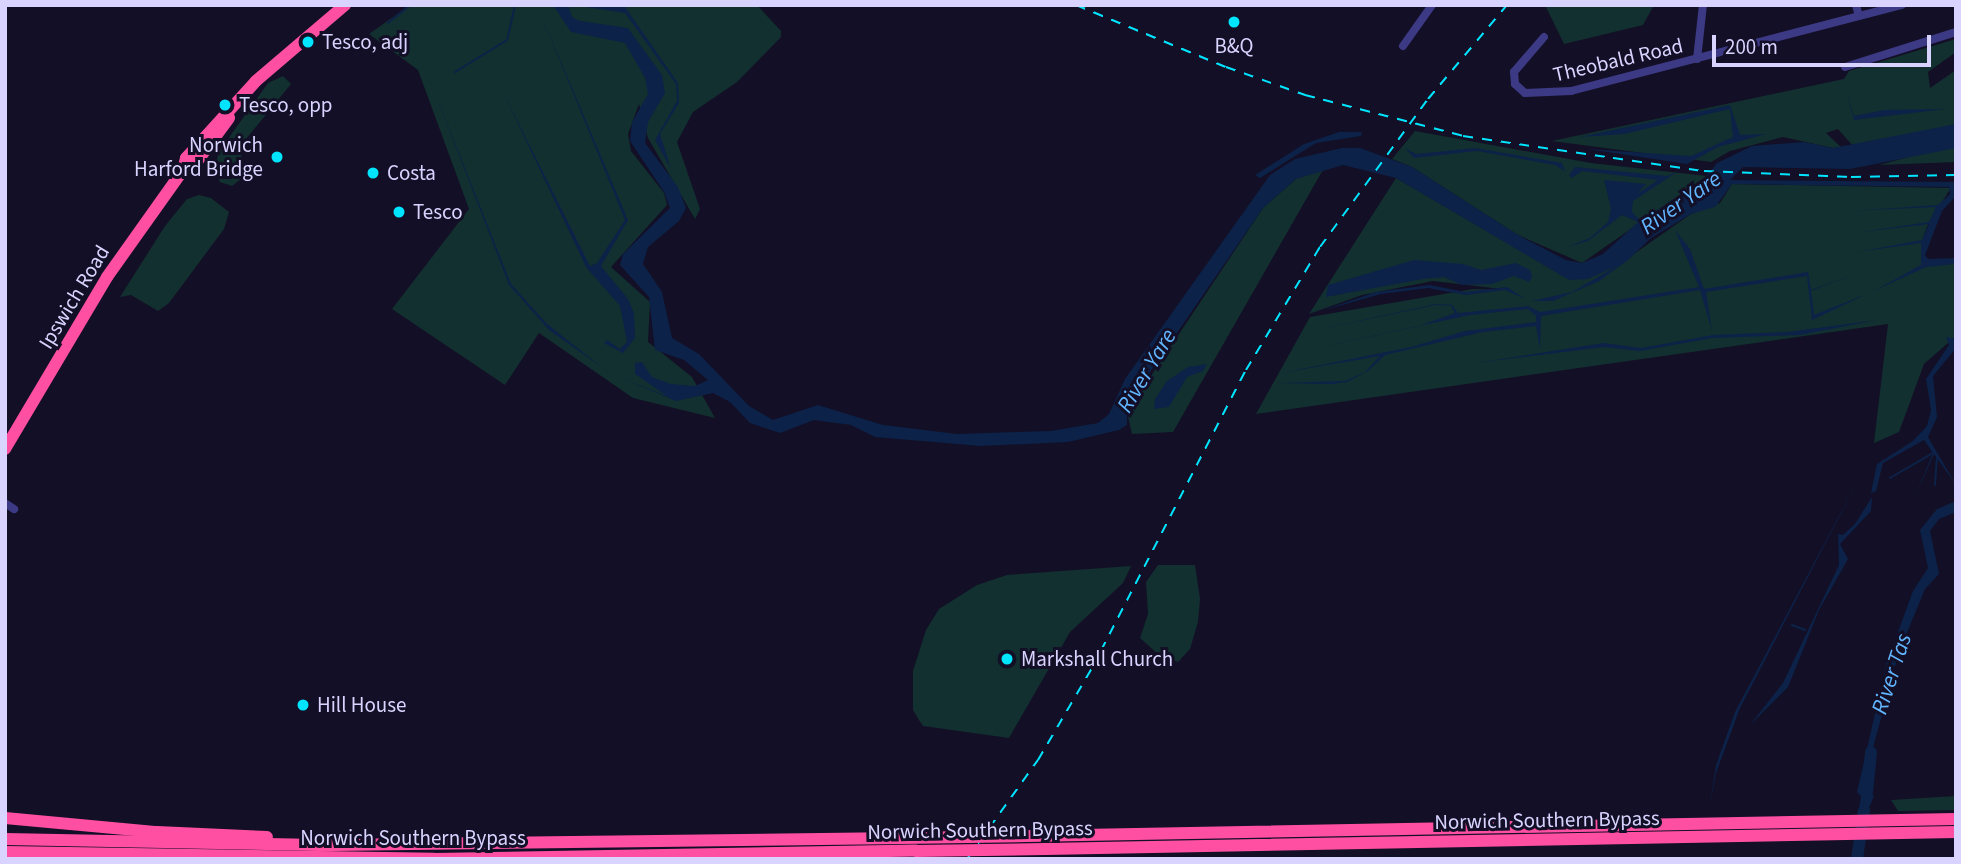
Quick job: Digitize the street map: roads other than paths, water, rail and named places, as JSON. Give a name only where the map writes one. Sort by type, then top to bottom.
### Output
[{"type":"highway","name":"Ipswich Road","points":[[5,449],[107,277],[183,170],[193,167],[256,81],[345,5]]},
{"type":"highway","points":[[5,818],[158,832],[488,845]]},
{"type":"highway","name":"Norwich Southern Bypass","points":[[1892,827],[1956,819]]},
{"type":"highway","name":"Norwich Southern Bypass","points":[[5,839],[488,845],[1892,827],[1956,832]]},
{"type":"highway","name":"Norwich Southern Bypass","points":[[5,852],[433,859],[1045,849],[1829,828]]},
{"type":"street","points":[[1403,46],[1432,5]]},
{"type":"street","points":[[1697,59],[1703,5]]},
{"type":"street","points":[[1856,5],[1859,16]]},
{"type":"street","name":"Theobald Road","points":[[1544,37],[1533,41],[1519,62],[1513,79],[1518,89],[1536,95],[1560,94],[1902,5]]},
{"type":"street","points":[[1845,67],[1956,32]]},
{"type":"street","points":[[5,503],[14,509]]},
{"type":"water","name":"River Yare","points":[[553,5],[568,5],[572,17],[580,21],[628,28],[662,75],[665,93],[648,122],[645,143],[678,187],[686,208],[679,221],[648,247],[643,264],[662,292],[672,338],[699,354],[749,406],[773,420],[818,405],[883,425],[957,434],[1051,431],[1098,423],[1109,414],[1125,379],[1270,175],[1295,159],[1342,148],[1360,148],[1412,167],[1518,235],[1566,260],[1582,263],[1603,254],[1638,222],[1622,215],[1588,241],[1567,247],[1590,238],[1608,222],[1611,209],[1604,180],[1646,184],[1637,194],[1658,180],[1582,171],[1572,178],[1569,175],[1575,167],[1667,176],[1677,172],[1633,201],[1632,212],[1640,220],[1699,186],[1717,163],[1752,146],[1804,142],[1833,148],[1956,124],[1956,148],[1850,169],[1743,167],[1730,180],[1956,182],[1955,197],[1942,211],[1925,255],[1928,259],[1956,258],[1956,264],[1926,267],[1874,291],[1921,265],[1921,243],[1857,252],[1922,240],[1929,224],[1854,233],[1929,222],[1936,207],[1851,211],[1938,205],[1950,194],[1949,187],[1732,184],[1715,207],[1691,214],[1651,238],[1628,260],[1599,281],[1553,301],[1531,301],[1572,292],[1617,266],[1588,279],[1569,280],[1396,178],[1343,165],[1296,179],[1263,208],[1139,388],[1127,412],[1127,425],[1119,430],[1068,442],[981,446],[875,437],[851,425],[814,420],[780,433],[750,423],[730,402],[713,393],[676,401],[619,377],[667,396],[635,374],[635,363],[642,362],[652,377],[671,384],[695,386],[708,380],[684,360],[655,350],[649,297],[620,265],[623,254],[670,208],[664,192],[630,141],[632,122],[648,94],[645,78],[625,43],[571,32]]},
{"type":"water","points":[[573,5],[625,7],[678,83],[679,103],[660,134],[671,169],[655,140],[677,101],[676,84],[625,13]]},
{"type":"water","points":[[539,10],[628,220],[601,266],[628,299],[634,313],[635,338],[623,353],[604,343],[607,340],[620,349],[627,342],[620,306],[586,267],[502,90],[590,266],[597,263],[625,220]]},
{"type":"water","points":[[434,90],[511,284],[547,324],[603,368],[549,330],[509,285]]},
{"type":"water","points":[[1847,94],[1854,116],[1884,110],[1946,109],[1854,120]]},
{"type":"water","points":[[1730,105],[1740,135],[1766,134],[1718,147],[1687,164],[1587,149],[1691,156],[1733,137],[1730,109],[1624,134],[1580,137]]},
{"type":"water","points":[[1339,132],[1362,132],[1361,136],[1316,143],[1260,178],[1255,175],[1304,144]]},
{"type":"water","points":[[1405,148],[1416,154],[1475,148],[1562,163],[1565,171],[1555,165],[1477,151],[1414,158]]},
{"type":"water","points":[[1675,230],[1690,249],[1704,289],[1808,272],[1811,290],[1854,274],[1811,291],[1814,315],[1869,293],[1812,320],[1807,276],[1706,292],[1712,331],[1700,290],[1541,316],[1540,349],[1536,326],[1483,332],[1385,355],[1368,371],[1347,382],[1276,383],[1345,381],[1365,372],[1380,356],[1281,373],[1411,347],[1465,331],[1536,322],[1536,316],[1528,309],[1470,315],[1419,326],[1455,313],[1451,306],[1436,305],[1307,332],[1436,304],[1452,305],[1458,313],[1528,306],[1540,312],[1699,287]]},
{"type":"water","points":[[1414,260],[1463,264],[1481,270],[1516,263],[1530,270],[1532,277],[1529,282],[1514,276],[1492,284],[1462,285],[1444,277],[1423,279],[1326,297],[1328,285]]},
{"type":"water","points":[[1430,285],[1465,292],[1507,287],[1525,299],[1505,290],[1466,295],[1428,288],[1381,294],[1321,311],[1376,292]]},
{"type":"water","points":[[1877,320],[1800,335],[1712,338],[1640,351],[1604,347],[1476,363],[1604,343],[1641,348],[1713,335],[1788,332]]},
{"type":"water","points":[[1946,337],[1956,339],[1956,348],[1933,376],[1937,417],[1928,437],[1956,485],[1934,454],[1914,499],[1933,453],[1924,440],[1883,463],[1876,491],[1871,493],[1877,464],[1913,441],[1927,426],[1931,410],[1926,379],[1949,345]]},
{"type":"water","points":[[1207,364],[1203,371],[1187,377],[1169,407],[1154,409],[1155,399],[1167,381],[1188,367]]},
{"type":"water","points":[[1865,467],[1740,708],[1716,773],[1710,806],[1716,765],[1735,712]]},
{"type":"water","points":[[1872,497],[1871,511],[1840,544],[1848,559],[1819,610],[1788,687],[1750,725],[1783,683],[1839,565],[1838,534],[1843,535],[1855,524]]},
{"type":"water","points":[[1956,501],[1956,512],[1939,519],[1930,531],[1939,574],[1925,589],[1899,652],[1871,755],[1868,790],[1874,796],[1866,815],[1858,815],[1861,796],[1857,792],[1887,662],[1913,591],[1928,568],[1920,530],[1937,509]]},
{"type":"waterway","points":[[388,23],[410,5]]},
{"type":"waterway","points":[[455,72],[507,40],[515,5]]},
{"type":"waterway","points":[[1890,478],[1933,453]]},
{"type":"waterway","points":[[1935,485],[1937,456]]},
{"type":"waterway","points":[[1792,625],[1805,630]]},
{"type":"waterway","name":"River Tas","points":[[1867,793],[1871,752]]},
{"type":"waterway","name":"River Tas","points":[[1857,859],[1864,811]]},
{"type":"railway","points":[[1076,5],[1226,67],[1305,95],[1463,136],[1704,171],[1851,177],[1956,175]]},
{"type":"railway","points":[[967,859],[1038,760],[1092,668],[1246,370],[1320,247],[1428,99],[1507,5]]},
{"type":"place","name":"B&Q","points":[[1234,22]]},
{"type":"place","name":"Tesco, adj","points":[[308,42]]},
{"type":"place","name":"Tesco, opp","points":[[225,105]]},
{"type":"place","name":"Norwich Harford Bridge","points":[[277,157]]},
{"type":"place","name":"Costa","points":[[373,173]]},
{"type":"place","name":"Tesco","points":[[399,212]]},
{"type":"place","name":"Markshall Church","points":[[1007,659]]},
{"type":"place","name":"Hill House","points":[[303,705]]}]
